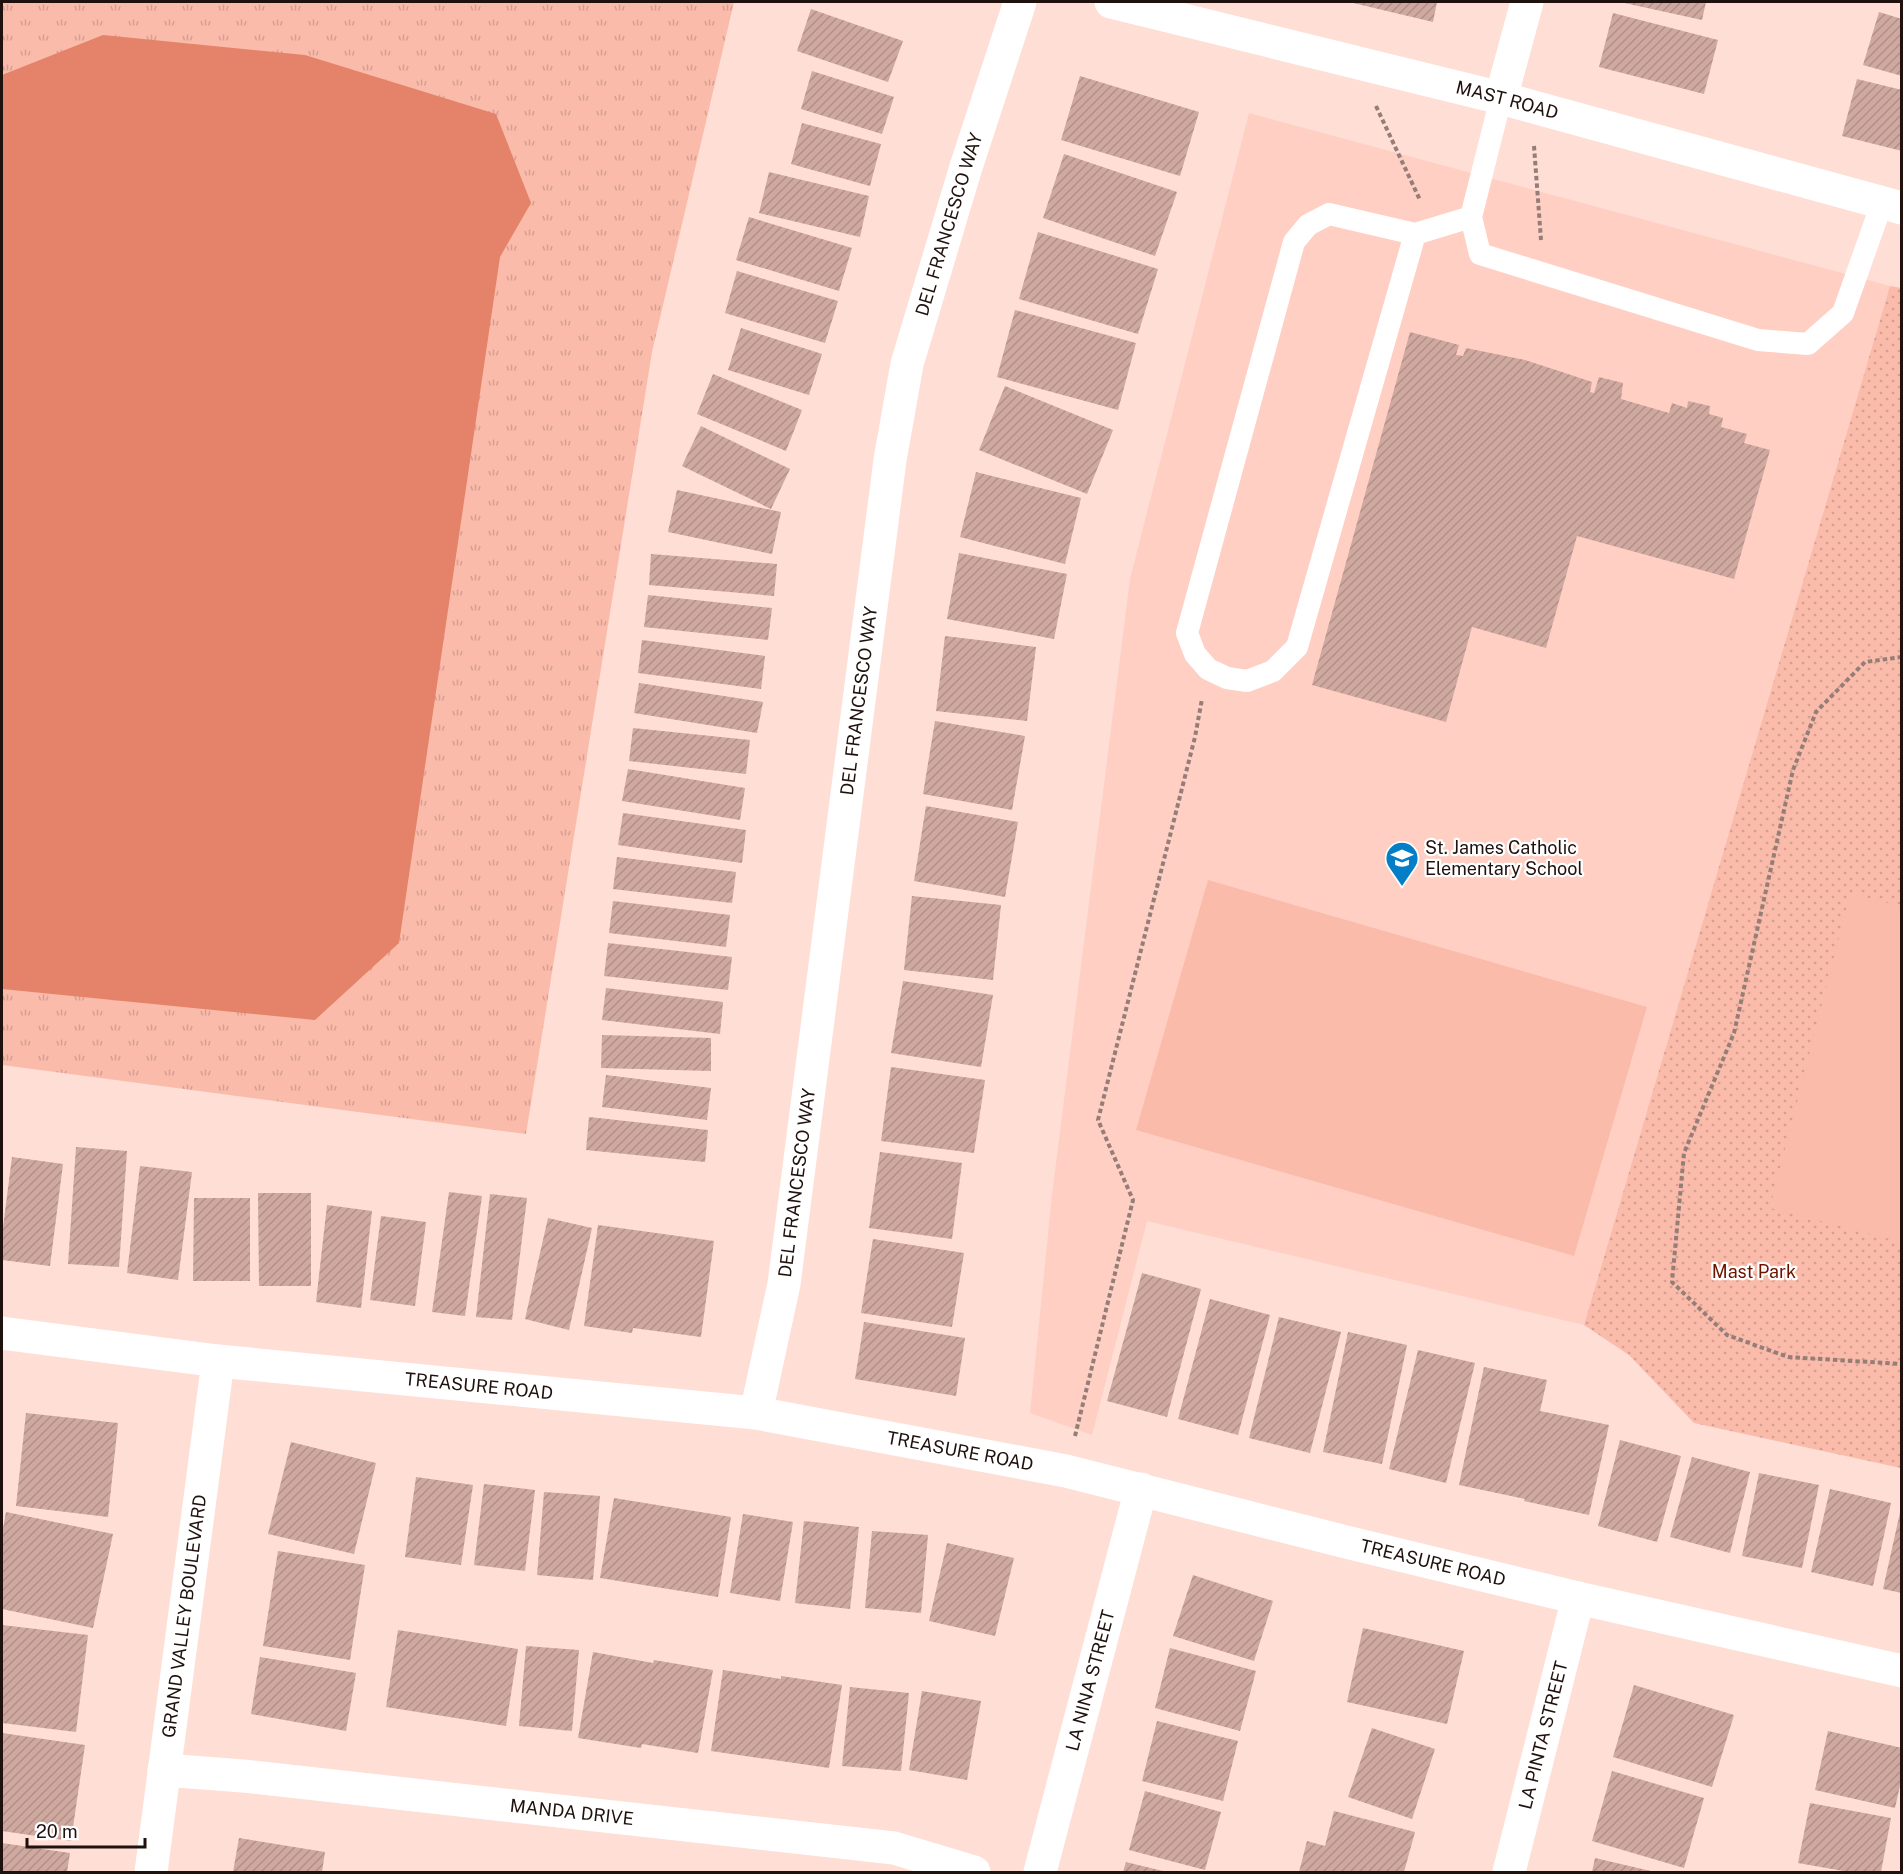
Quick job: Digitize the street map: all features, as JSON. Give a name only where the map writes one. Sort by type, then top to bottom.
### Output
[{"type":"street","name":"DEL FRANCESCO WAY","points":[[756,1413],[784,1284],[890,459],[907,364],[966,167],[1020,2]]},
{"type":"street","name":"MAST ROAD","points":[[1111,2],[1516,102],[1892,205]]},
{"type":"street","points":[[1516,102],[1527,2]]},
{"type":"street","name":"TREASURE ROAD","points":[[2,1333],[218,1361],[756,1413],[1066,1472],[1578,1598],[1902,1671]]},
{"type":"street","name":"GRAND VALLEY BOULEVARD","points":[[151,1872],[218,1361]]},
{"type":"street","name":"LA NINA STREET","points":[[1040,1872],[1141,1489]]},
{"type":"street","name":"LA PINTA STREET","points":[[1509,1872],[1578,1598]]},
{"type":"street","name":"MANDA DRIVE","points":[[165,1770],[243,1776],[894,1848],[974,1872]]},
{"type":"lane","points":[[1516,102],[1471,217],[1480,254],[1758,340],[1808,344],[1843,313],[1892,205]]},
{"type":"lane","points":[[1424,231],[1297,647],[1273,671],[1247,681],[1227,678],[1208,669],[1195,654],[1187,633],[1294,242],[1308,225],[1329,214],[1424,231],[1471,217]]},
{"type":"path","points":[[1356,62],[1424,231]]},
{"type":"path","points":[[1516,102],[1543,274]]},
{"type":"path","points":[[1902,657],[1865,662],[1816,712],[1792,770],[1734,1033],[1684,1153],[1672,1282],[1727,1335],[1788,1357],[1902,1364]]},
{"type":"path","points":[[1066,1472],[1133,1200],[1098,1120],[1192,748],[1208,669]]},
{"type":"shaded area","points":[[103,35],[305,55],[496,114],[531,203],[500,257],[399,943],[315,1020],[2,989],[2,75]]},
{"type":"shaded area","name":"St. James Catholic Elementary School","points":[[1249,113],[1890,286],[1584,1325],[1147,1221],[1092,1435],[1030,1413],[1052,1195],[1130,579]]},
{"type":"green space","points":[[2,2],[734,2],[652,352],[526,1134],[2,1065]]},
{"type":"green space","name":"Mast Park","points":[[1890,286],[1901,288],[1901,1468],[1694,1423],[1629,1355],[1584,1325]]},
{"type":"green space","points":[[1208,880],[1647,1007],[1574,1256],[1136,1130]]},
{"type":"green space","points":[[1850,894],[1901,906],[1901,1242],[1770,1208]]},
{"type":"building","points":[[1349,2],[1437,2],[1433,22]]},
{"type":"building","points":[[1620,2],[1706,2],[1702,20]]},
{"type":"building","points":[[811,9],[903,41],[888,82],[797,51]]},
{"type":"building","points":[[1879,12],[1902,19],[1902,76],[1863,65]]},
{"type":"building","points":[[1613,13],[1718,40],[1704,94],[1599,67]]},
{"type":"building","points":[[812,71],[894,97],[882,134],[801,109]]},
{"type":"building","points":[[1080,76],[1199,112],[1180,176],[1061,140]]},
{"type":"building","points":[[1857,79],[1902,90],[1902,151],[1842,136]]},
{"type":"building","points":[[802,123],[881,144],[870,186],[791,164]]},
{"type":"building","points":[[1064,154],[1177,192],[1155,256],[1043,218]]},
{"type":"building","points":[[769,172],[869,196],[860,237],[759,213]]},
{"type":"building","points":[[749,217],[852,248],[839,291],[736,260]]},
{"type":"building","points":[[1038,232],[1158,269],[1138,334],[1019,299]]},
{"type":"building","points":[[737,271],[838,301],[825,343],[725,313]]},
{"type":"building","points":[[1015,310],[1136,343],[1118,410],[997,377]]},
{"type":"building","points":[[741,328],[822,354],[809,395],[728,370]]},
{"type":"building","points":[[1410,332],[1459,345],[1456,355],[1463,356],[1466,348],[1525,360],[1559,371],[1592,382],[1590,392],[1594,393],[1599,377],[1623,383],[1621,399],[1669,413],[1672,403],[1687,408],[1688,401],[1710,406],[1709,414],[1723,418],[1721,427],[1747,434],[1744,443],[1770,450],[1734,579],[1577,536],[1546,648],[1472,627],[1446,722],[1312,685]]},
{"type":"building","points":[[713,374],[802,410],[786,451],[697,414]]},
{"type":"building","points":[[1005,386],[1113,430],[1087,494],[979,450]]},
{"type":"building","points":[[701,426],[790,469],[771,509],[682,466]]},
{"type":"building","points":[[976,472],[1081,498],[1065,564],[960,537]]},
{"type":"building","points":[[677,490],[781,512],[772,554],[668,532]]},
{"type":"building","points":[[959,553],[1067,574],[1054,639],[947,619]]},
{"type":"building","points":[[651,554],[777,564],[774,596],[649,585]]},
{"type":"building","points":[[648,595],[772,608],[768,640],[644,627]]},
{"type":"building","points":[[945,636],[1036,647],[1027,721],[936,711]]},
{"type":"building","points":[[642,640],[765,656],[761,689],[638,673]]},
{"type":"building","points":[[639,683],[763,702],[757,733],[634,713]]},
{"type":"building","points":[[935,721],[1025,736],[1012,810],[923,794]]},
{"type":"building","points":[[633,728],[750,740],[746,774],[629,761]]},
{"type":"building","points":[[628,769],[745,788],[740,820],[622,801]]},
{"type":"building","points":[[926,806],[1018,822],[1005,897],[914,881]]},
{"type":"building","points":[[623,813],[746,830],[742,863],[618,845]]},
{"type":"building","points":[[617,857],[736,872],[732,903],[613,889]]},
{"type":"building","points":[[912,896],[1001,905],[993,980],[904,970]]},
{"type":"building","points":[[613,901],[730,915],[726,947],[609,933]]},
{"type":"building","points":[[608,943],[732,957],[728,990],[604,976]]},
{"type":"building","points":[[903,981],[993,995],[981,1067],[891,1053]]},
{"type":"building","points":[[606,988],[723,1002],[720,1034],[602,1020]]},
{"type":"building","points":[[602,1035],[711,1038],[711,1071],[601,1068]]},
{"type":"building","points":[[891,1067],[985,1080],[974,1153],[881,1141]]},
{"type":"building","points":[[606,1075],[711,1088],[707,1120],[602,1107]]},
{"type":"building","points":[[589,1117],[708,1130],[705,1162],[586,1150]]},
{"type":"building","points":[[76,1147],[127,1151],[119,1267],[68,1264]]},
{"type":"building","points":[[880,1152],[962,1163],[952,1239],[869,1228]]},
{"type":"building","points":[[12,1157],[63,1164],[50,1266],[2,1260],[2,1235]]},
{"type":"building","points":[[140,1166],[192,1172],[178,1280],[127,1273]]},
{"type":"building","points":[[449,1192],[482,1196],[465,1316],[432,1312]]},
{"type":"building","points":[[258,1193],[311,1193],[311,1286],[259,1286]]},
{"type":"building","points":[[490,1194],[527,1198],[512,1320],[476,1317]]},
{"type":"building","points":[[194,1198],[250,1198],[250,1281],[193,1281]]},
{"type":"building","points":[[327,1205],[372,1211],[361,1308],[316,1302]]},
{"type":"building","points":[[381,1216],[426,1222],[415,1306],[370,1300]]},
{"type":"building","points":[[548,1218],[592,1228],[569,1330],[525,1319]]},
{"type":"building","points":[[598,1225],[714,1241],[701,1337],[633,1328],[632,1333],[584,1326]]},
{"type":"building","points":[[873,1239],[964,1253],[952,1327],[861,1313]]},
{"type":"building","points":[[1142,1273],[1201,1289],[1167,1417],[1107,1401]]},
{"type":"building","points":[[1210,1299],[1270,1315],[1238,1435],[1178,1419]]},
{"type":"building","points":[[1279,1317],[1341,1332],[1310,1453],[1249,1438]]},
{"type":"building","points":[[864,1322],[965,1338],[956,1396],[855,1379]]},
{"type":"building","points":[[1348,1332],[1407,1345],[1382,1464],[1323,1452]]},
{"type":"building","points":[[1418,1350],[1475,1363],[1446,1483],[1389,1469]]},
{"type":"building","points":[[1484,1367],[1547,1380],[1540,1411],[1609,1425],[1589,1515],[1459,1485]]},
{"type":"building","points":[[26,1413],[118,1423],[108,1517],[16,1506]]},
{"type":"building","points":[[1620,1440],[1681,1456],[1657,1542],[1598,1526]]},
{"type":"building","points":[[291,1442],[376,1463],[354,1554],[268,1534]]},
{"type":"building","points":[[1692,1457],[1750,1472],[1730,1553],[1670,1537]]},
{"type":"building","points":[[1759,1473],[1819,1485],[1802,1568],[1742,1556]]},
{"type":"building","points":[[416,1477],[473,1485],[461,1565],[405,1557]]},
{"type":"building","points":[[484,1484],[535,1490],[525,1571],[474,1565]]},
{"type":"building","points":[[1830,1489],[1891,1503],[1873,1586],[1811,1572]]},
{"type":"building","points":[[544,1492],[600,1496],[593,1580],[537,1575]]},
{"type":"building","points":[[614,1498],[731,1517],[718,1597],[600,1578]]},
{"type":"building","points":[[1902,1508],[1902,1593],[1883,1589]]},
{"type":"building","points":[[6,1512],[113,1534],[93,1628],[2,1609],[2,1534]]},
{"type":"building","points":[[743,1514],[793,1522],[780,1601],[730,1593]]},
{"type":"building","points":[[804,1521],[859,1527],[850,1609],[795,1603]]},
{"type":"building","points":[[872,1531],[928,1535],[921,1613],[865,1608]]},
{"type":"building","points":[[947,1543],[1014,1558],[995,1636],[929,1621]]},
{"type":"building","points":[[278,1551],[365,1565],[350,1660],[263,1646]]},
{"type":"building","points":[[1193,1575],[1273,1601],[1254,1661],[1173,1636]]},
{"type":"building","points":[[2,1625],[88,1635],[76,1732],[2,1723]]},
{"type":"building","points":[[1363,1628],[1464,1651],[1447,1724],[1347,1702]]},
{"type":"building","points":[[398,1630],[518,1649],[506,1726],[386,1707]]},
{"type":"building","points":[[526,1646],[579,1650],[572,1731],[519,1726]]},
{"type":"building","points":[[1170,1648],[1256,1671],[1240,1731],[1155,1708]]},
{"type":"building","points":[[593,1652],[653,1663],[654,1660],[713,1670],[698,1753],[642,1744],[641,1748],[578,1738]]},
{"type":"building","points":[[260,1657],[356,1673],[346,1731],[251,1714]]},
{"type":"building","points":[[723,1670],[842,1685],[829,1768],[711,1751]]},
{"type":"building","points":[[1634,1685],[1734,1715],[1712,1787],[1613,1757]]},
{"type":"building","points":[[850,1687],[909,1693],[901,1771],[842,1766]]},
{"type":"building","points":[[922,1691],[981,1701],[967,1780],[909,1770]]},
{"type":"building","points":[[1157,1721],[1238,1741],[1223,1801],[1142,1781]]},
{"type":"building","points":[[1372,1728],[1435,1749],[1412,1819],[1348,1797]]},
{"type":"building","points":[[1828,1731],[1902,1748],[1902,1777],[1895,1808],[1815,1790]]},
{"type":"building","points":[[2,1733],[85,1745],[71,1841],[2,1831]]},
{"type":"building","points":[[1612,1771],[1704,1798],[1684,1868],[1592,1841]]},
{"type":"building","points":[[1145,1791],[1221,1812],[1205,1870],[1129,1850]]},
{"type":"building","points":[[1810,1803],[1891,1818],[1881,1872],[1849,1872],[1798,1863]]},
{"type":"building","points":[[1334,1811],[1415,1832],[1404,1872],[1299,1872],[1307,1841],[1325,1846]]},
{"type":"building","points":[[239,1838],[325,1852],[322,1872],[233,1872]]},
{"type":"building","points":[[2,1843],[70,1853],[67,1872],[2,1872]]},
{"type":"building","points":[[1595,1858],[1655,1872],[1592,1872]]},
{"type":"building","points":[[1126,1862],[1167,1872],[1123,1872]]},
{"type":"place","name":"St. James Catholic Elementary School","points":[[1402,887]]}]
